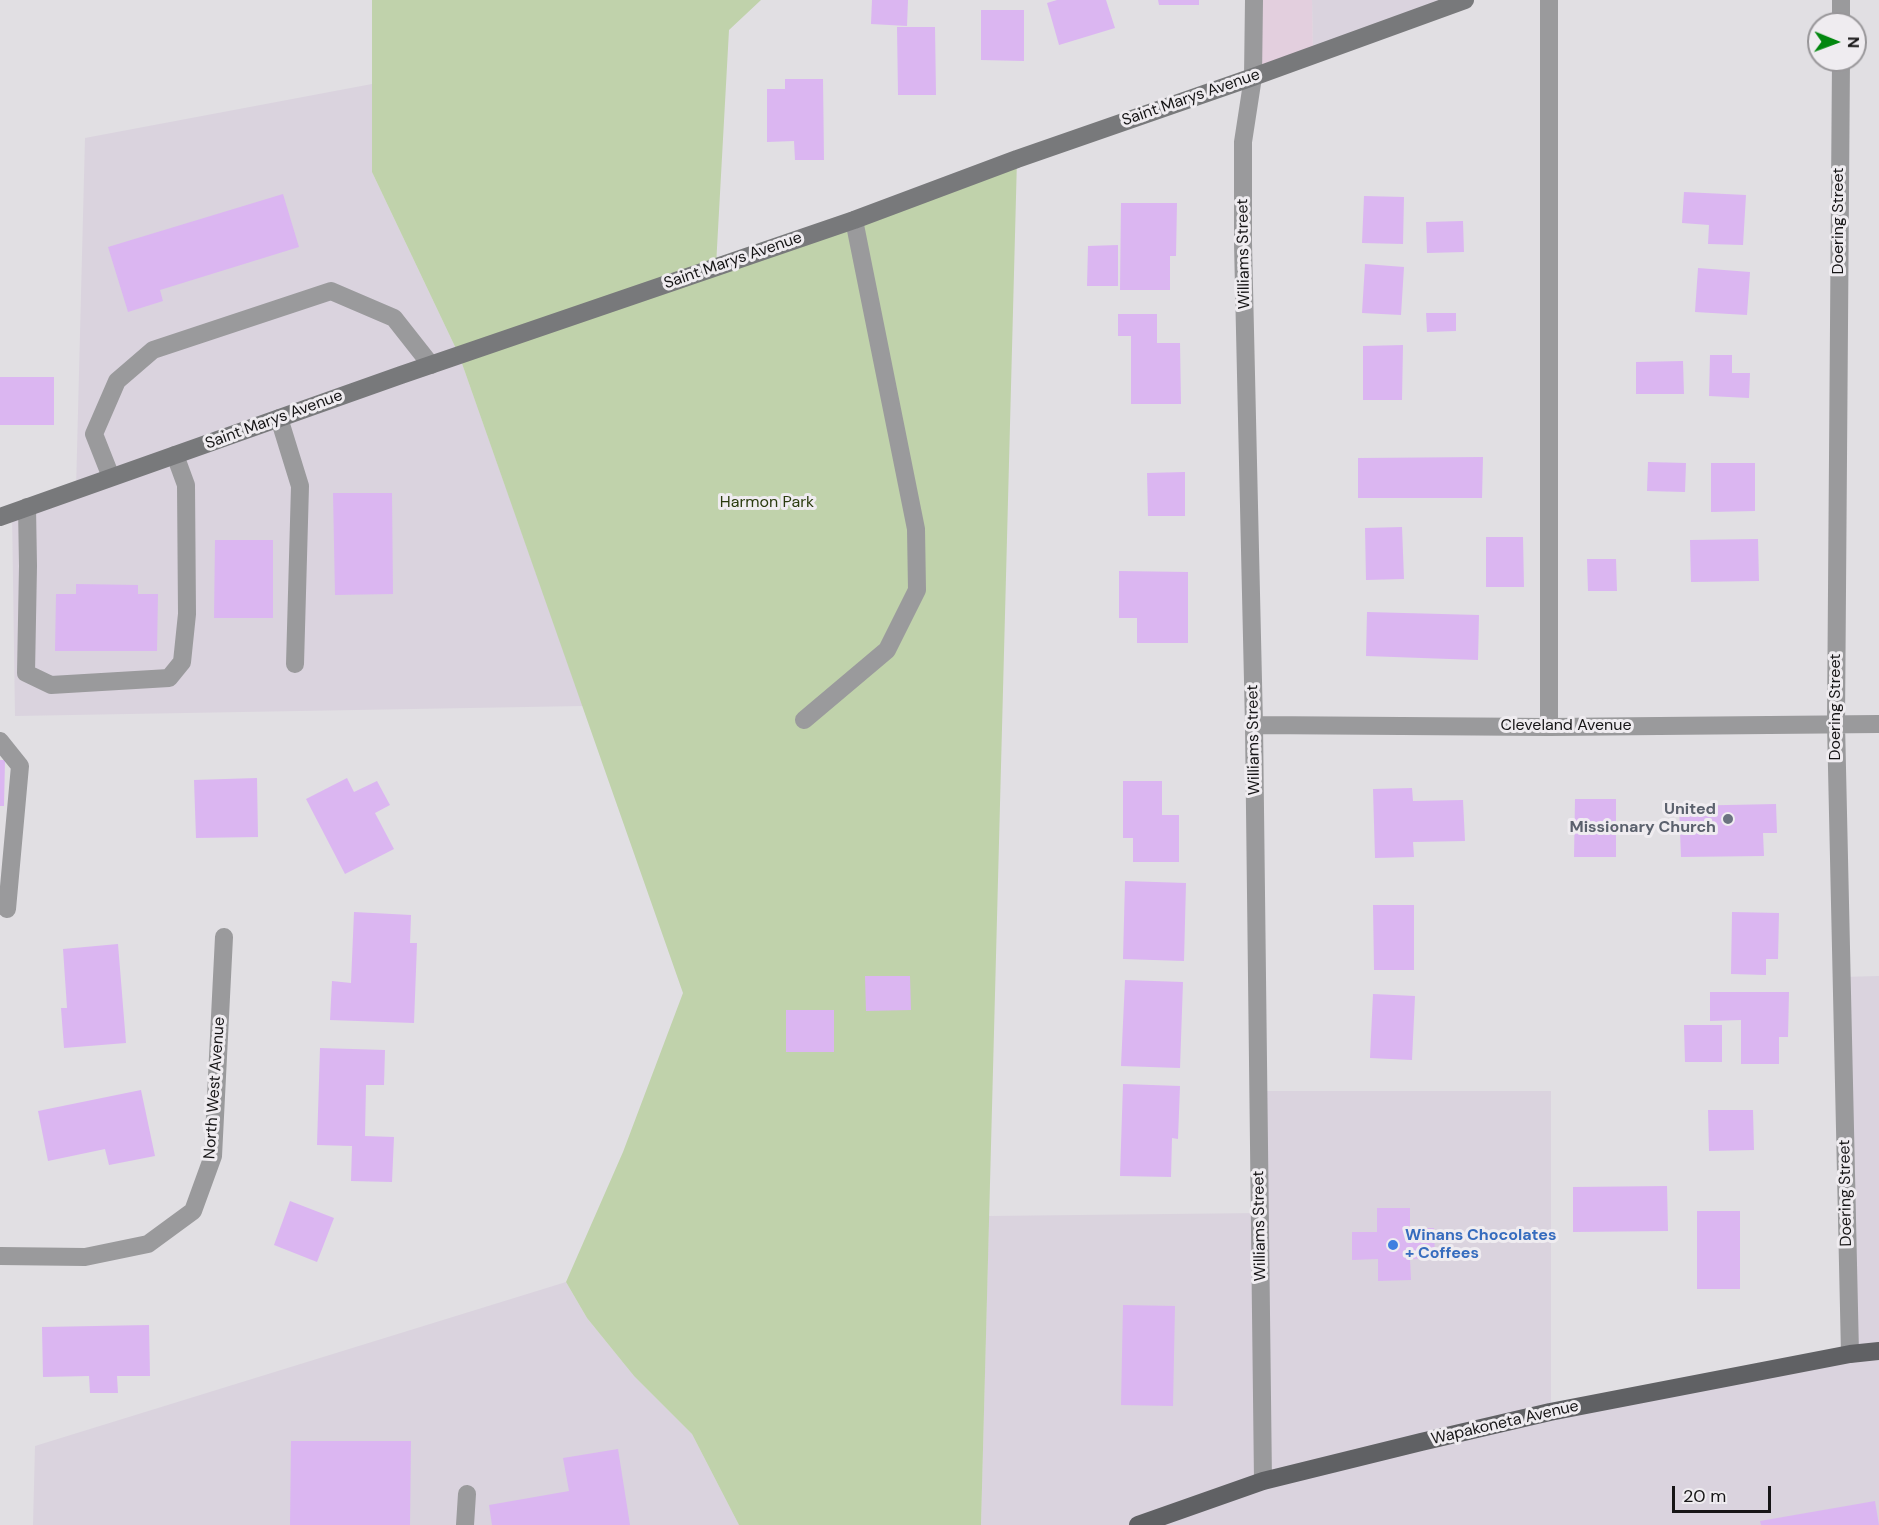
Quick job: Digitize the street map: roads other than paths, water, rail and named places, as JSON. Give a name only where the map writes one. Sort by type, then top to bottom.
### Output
[{"type":"main road","name":"Saint Marys Avenue","points":[[0,516],[431,364],[854,220],[1017,159],[1465,0]]},
{"type":"main road","name":"Wapakoneta Avenue","points":[[1138,1525],[1263,1481],[1550,1412],[1850,1354],[1879,1351]]},
{"type":"street","name":"Williams Street","points":[[1254,0],[1253,77],[1244,142],[1243,243],[1254,724],[1263,1481]]},
{"type":"street","points":[[1549,0],[1549,727]]},
{"type":"street","name":"Doering Street","points":[[1840,72],[1836,723],[1850,1354]]},
{"type":"street","points":[[804,720],[887,650],[917,590],[916,529],[854,220]]},
{"type":"street","points":[[111,477],[94,434],[117,381],[153,350],[331,291],[394,318],[431,364]]},
{"type":"street","points":[[279,418],[300,486],[295,664]]},
{"type":"street","points":[[27,507],[26,673],[51,685],[169,678],[182,662],[187,614],[186,484],[175,455]]},
{"type":"street","name":"Cleveland Avenue","points":[[1254,724],[1549,727],[1879,724]]},
{"type":"street","points":[[0,741],[20,766],[7,909]]},
{"type":"street","name":"North West Avenue","points":[[0,1256],[85,1257],[148,1245],[193,1211],[213,1156],[224,937]]},
{"type":"street","points":[[465,1525],[467,1494]]},
{"type":"place","name":"United Missionary Church","points":[[1728,819]]},
{"type":"place","name":"Winans Chocolates + Coffees","points":[[1393,1245]]},
{"type":"park label","name":"Harmon Park","points":[[767,503]]}]
